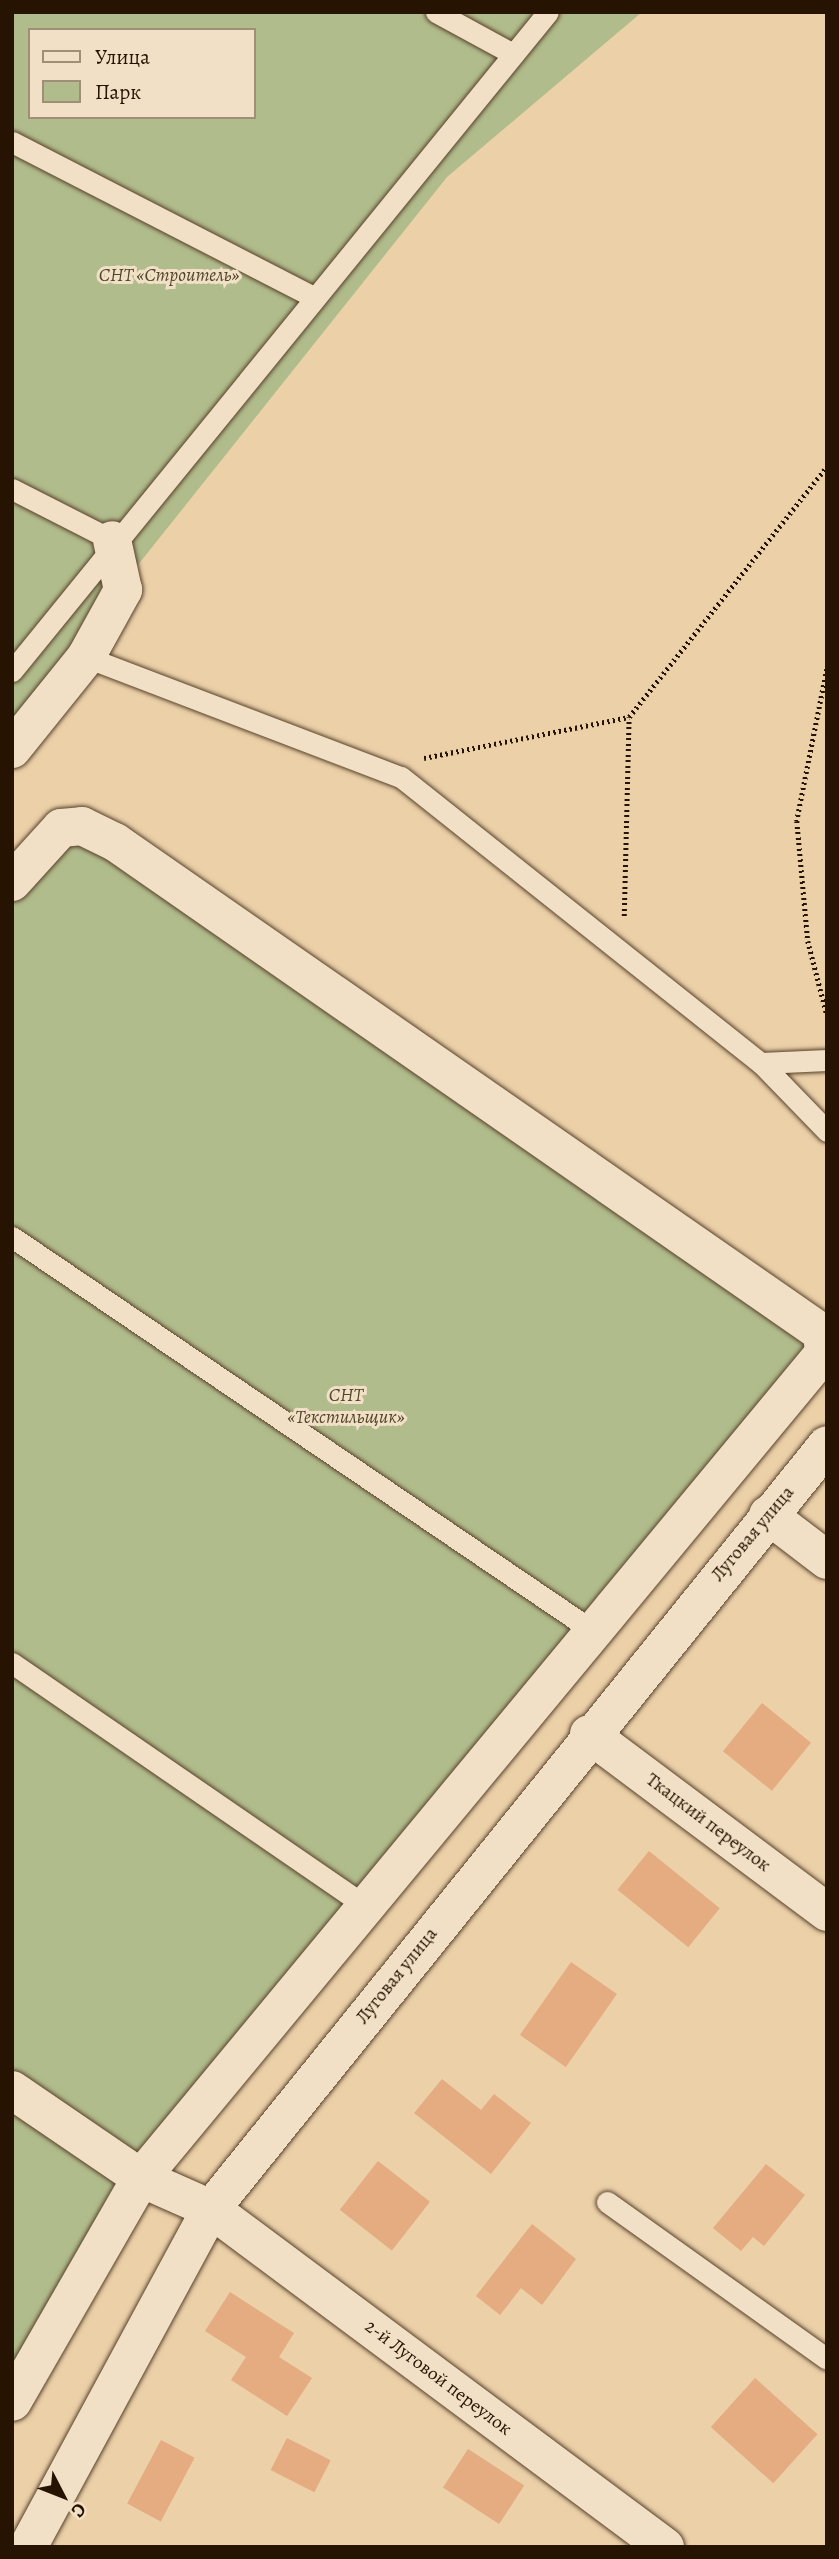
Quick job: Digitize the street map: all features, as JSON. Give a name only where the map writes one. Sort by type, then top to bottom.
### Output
[{"type":"street","points":[[12,749],[86,657],[123,590],[112,540]]},
{"type":"street","points":[[12,882],[61,828],[82,825],[115,842],[822,1333],[824,1353],[141,2178],[12,2402]]},
{"type":"street","name":"Луговая улица","points":[[28,2547],[211,2209],[589,1734],[827,1445]]},
{"type":"street","points":[[768,1515],[827,1560]]},
{"type":"street","name":"Ткацкий переулок","points":[[589,1734],[827,1912]]},
{"type":"street","name":"2-й Луговой переулок","points":[[12,2090],[141,2178],[211,2209],[665,2547]]},
{"type":"lane","points":[[436,12],[513,54]]},
{"type":"lane","points":[[12,671],[112,540],[548,12]]},
{"type":"lane","points":[[12,142],[313,297]]},
{"type":"lane","points":[[12,489],[112,540]]},
{"type":"lane","points":[[86,657],[401,777],[761,1063],[827,1131]]},
{"type":"lane","points":[[761,1063],[827,1060]]},
{"type":"lane","points":[[12,1237],[593,1631]]},
{"type":"lane","points":[[12,1663],[366,1906]]},
{"type":"lane","points":[[607,2202],[827,2359]]},
{"type":"path","points":[[623,955],[629,717],[827,466]]},
{"type":"path","points":[[827,669],[797,821],[808,941],[827,1015]]},
{"type":"path","points":[[377,768],[629,717]]},
{"type":"green space","name":"СНТ «Строитель»","points":[[12,12],[642,12],[447,177],[12,723]]},
{"type":"green space","name":"СНТ «Текстильщик»","points":[[61,828],[822,1333],[141,2178],[12,2402],[12,882]]},
{"type":"building","points":[[762,1703],[811,1743],[772,1791],[723,1751]]},
{"type":"building","points":[[649,1851],[720,1908],[688,1947],[618,1890]]},
{"type":"building","points":[[571,1962],[617,1994],[566,2067],[520,2035]]},
{"type":"building","points":[[442,2079],[481,2110],[494,2094],[531,2123],[491,2174],[414,2113]]},
{"type":"building","points":[[378,2161],[430,2202],[392,2250],[340,2210]]},
{"type":"building","points":[[766,2164],[805,2195],[764,2246],[753,2237],[741,2251],[713,2228]]},
{"type":"building","points":[[532,2224],[576,2259],[542,2305],[521,2288],[500,2315],[476,2296]]},
{"type":"building","points":[[230,2292],[294,2333],[279,2357],[312,2378],[287,2416],[231,2380],[246,2357],[205,2331]]},
{"type":"building","points":[[755,2378],[817,2434],[773,2483],[711,2427]]},
{"type":"building","points":[[287,2438],[331,2460],[314,2492],[271,2470]]},
{"type":"building","points":[[161,2440],[195,2458],[161,2521],[127,2504]]},
{"type":"building","points":[[468,2449],[524,2485],[499,2524],[443,2488]]}]
